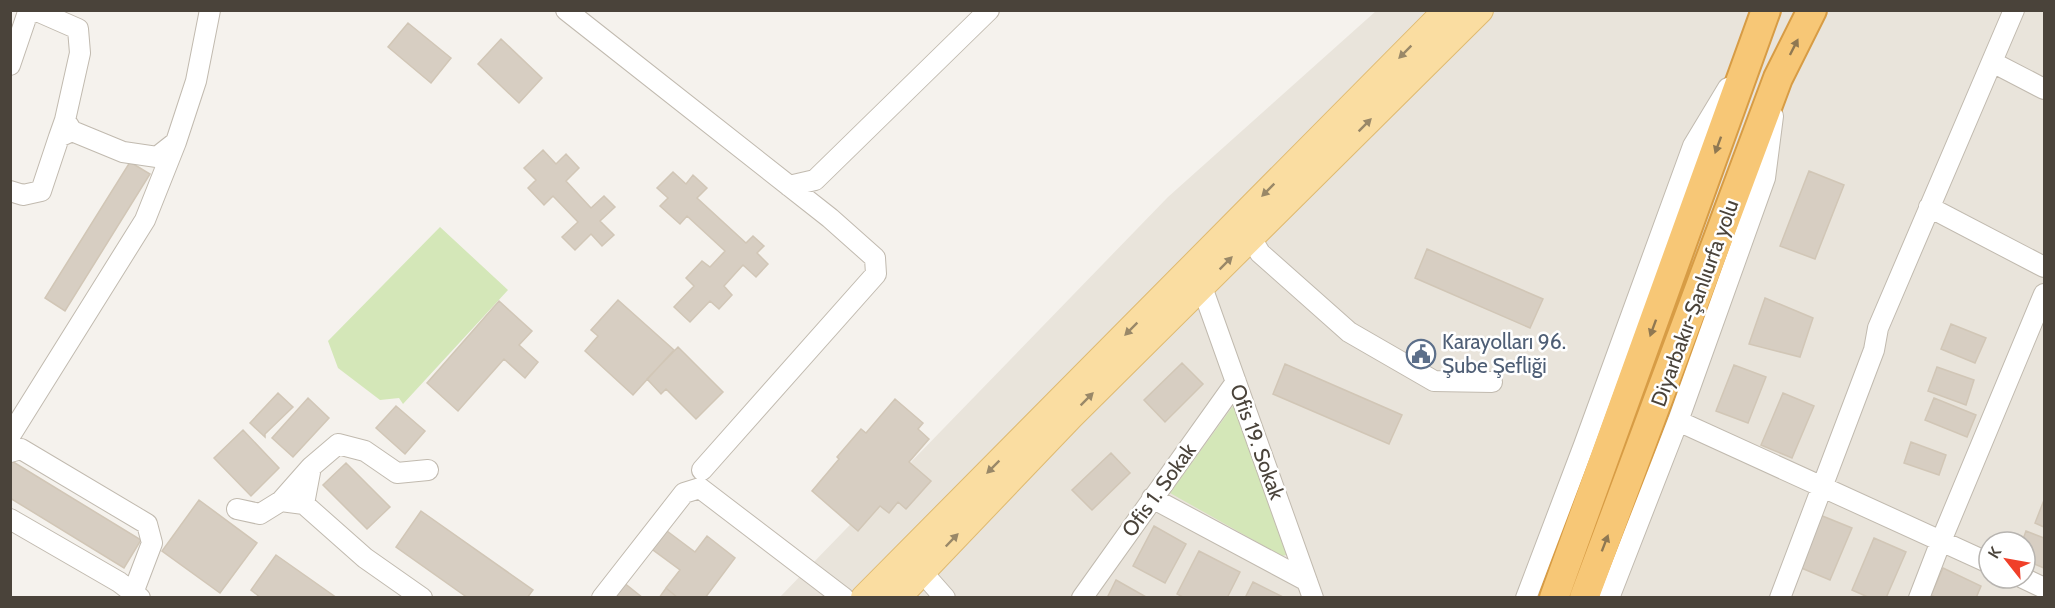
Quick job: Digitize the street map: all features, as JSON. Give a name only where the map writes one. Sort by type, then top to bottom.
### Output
[{"type":"highway","name":"Diyarbakır-Şanlıurfa yolu","points":[[1554,597],[1766,10]]},
{"type":"highway","name":"Diyarbakır-Şanlıurfa yolu","points":[[1584,597],[1778,78],[1812,10]]},
{"type":"main road","points":[[855,597],[1447,10]]},
{"type":"main road","points":[[897,597],[1071,416],[1480,10]]},
{"type":"street","points":[[10,519],[119,582],[136,595],[152,543],[147,524],[15,440],[145,220],[161,163],[176,142],[196,81],[210,10]]},
{"type":"street","points":[[566,10],[789,186],[875,258],[876,274],[602,597]]},
{"type":"street","points":[[808,202],[815,180],[989,10]]},
{"type":"street","points":[[1780,597],[1874,350],[1878,328],[2014,10]]},
{"type":"street","points":[[10,65],[32,12],[78,29],[80,53],[65,129],[41,191],[23,195],[10,190]]},
{"type":"street","points":[[1526,597],[1693,146],[1754,44]]},
{"type":"street","points":[[1992,62],[2044,89]]},
{"type":"street","points":[[1609,597],[1678,421],[1765,178],[1778,78]]},
{"type":"street","points":[[65,129],[123,152],[161,163]]},
{"type":"street","points":[[789,186],[815,180]]},
{"type":"street","points":[[1929,207],[2044,267]]},
{"type":"street","points":[[1251,238],[1260,253],[1349,332],[1434,381],[1492,382]]},
{"type":"street","name":"Ofis 19. Sokak","points":[[1202,287],[1310,589]]},
{"type":"street","points":[[1919,597],[2044,294]]},
{"type":"street","name":"Ofis 1. Sokak","points":[[1082,597],[1236,382]]},
{"type":"street","points":[[1678,421],[1977,558]]},
{"type":"street","points":[[237,509],[260,513],[281,501],[310,467],[338,444],[365,451],[397,473],[428,470]]},
{"type":"street","points":[[304,504],[310,467]]},
{"type":"street","points":[[696,484],[855,597]]},
{"type":"street","points":[[1152,498],[1310,589]]},
{"type":"street","points":[[281,501],[304,504],[365,558],[422,597]]},
{"type":"street","points":[[921,572],[945,597]]},
{"type":"shaded area","points":[[1376,11],[2044,11],[2044,597],[779,598],[1168,197]]},
{"type":"green space","points":[[440,227],[508,290],[403,404],[399,398],[380,400],[338,368],[328,341]]},
{"type":"green space","points":[[1239,404],[1292,553],[1282,556],[1170,493],[1233,406]]},
{"type":"building","points":[[408,23],[451,58],[431,83],[388,47]]},
{"type":"building","points":[[501,39],[542,78],[519,103],[478,64]]},
{"type":"building","points":[[543,150],[556,164],[566,154],[579,168],[566,181],[591,208],[604,196],[615,207],[600,221],[614,235],[602,246],[591,234],[575,250],[562,237],[578,222],[553,196],[544,205],[528,188],[536,180],[524,168]]},
{"type":"building","points":[[130,162],[150,174],[65,311],[45,298]]},
{"type":"building","points":[[1809,171],[1844,185],[1815,259],[1780,246]]},
{"type":"building","points":[[673,172],[686,184],[693,175],[707,188],[697,198],[746,243],[753,236],[764,246],[757,253],[768,264],[756,277],[743,265],[724,286],[732,295],[719,309],[710,301],[690,322],[674,307],[694,286],[686,278],[702,261],[710,267],[725,251],[687,216],[680,224],[660,206],[668,198],[657,188]]},
{"type":"building","points":[[1427,249],[1543,299],[1530,328],[1415,278]]},
{"type":"building","points":[[1765,298],[1813,318],[1800,357],[1749,344]]},
{"type":"building","points":[[618,300],[674,350],[633,395],[585,351],[598,336],[591,330]]},
{"type":"building","points":[[499,301],[532,331],[519,345],[538,362],[525,378],[504,359],[458,411],[427,383]]},
{"type":"building","points":[[1951,324],[1986,338],[1975,363],[1941,349]]},
{"type":"building","points":[[678,347],[723,392],[696,419],[666,389],[661,394],[647,379]]},
{"type":"building","points":[[1182,363],[1203,384],[1165,422],[1144,400]]},
{"type":"building","points":[[1285,364],[1402,415],[1389,444],[1273,394]]},
{"type":"building","points":[[1734,365],[1766,377],[1748,423],[1716,411]]},
{"type":"building","points":[[1937,367],[1974,380],[1966,405],[1928,391]]},
{"type":"building","points":[[278,393],[293,407],[265,434],[265,437],[250,423]]},
{"type":"building","points":[[1783,393],[1814,406],[1792,458],[1761,445]]},
{"type":"building","points":[[308,398],[329,418],[293,457],[272,438]]},
{"type":"building","points":[[1934,398],[1976,415],[1967,437],[1925,420]]},
{"type":"building","points":[[895,399],[923,423],[918,429],[929,439],[909,462],[931,481],[906,509],[898,502],[889,513],[880,506],[858,531],[812,491],[861,429],[866,433]]},
{"type":"building","points":[[396,406],[425,431],[405,454],[376,428]]},
{"type":"building","points":[[243,430],[279,468],[251,496],[214,458]]},
{"type":"building","points":[[1911,442],[1946,455],[1939,475],[1904,463]]},
{"type":"building","points":[[1111,453],[1130,473],[1092,510],[1072,490]]},
{"type":"building","points":[[10,460],[141,540],[124,568],[10,498]]},
{"type":"building","points":[[346,463],[390,507],[367,529],[323,485]]},
{"type":"building","points":[[199,500],[257,543],[220,593],[162,551]]},
{"type":"building","points":[[2044,500],[2044,527],[2035,523]]},
{"type":"building","points":[[421,511],[533,590],[527,598],[468,598],[396,547]]},
{"type":"building","points":[[1820,515],[1852,528],[1830,580],[1799,567]]},
{"type":"building","points":[[1154,526],[1186,544],[1165,583],[1133,566]]},
{"type":"building","points":[[663,528],[695,552],[707,536],[735,558],[705,598],[678,598],[666,588],[680,570],[649,547]]},
{"type":"building","points":[[2037,535],[2044,538],[2044,568],[2037,565]]},
{"type":"building","points":[[1874,538],[1906,552],[1886,598],[1870,598],[1852,590]]},
{"type":"building","points":[[1199,551],[1240,572],[1227,598],[1185,598],[1177,594]]},
{"type":"building","points":[[276,555],[337,598],[261,598],[251,590]]},
{"type":"building","points":[[1943,568],[1977,584],[1977,590],[1979,590],[1976,598],[1937,598],[1931,595]]},
{"type":"building","points":[[1116,580],[1148,598],[1107,598]]},
{"type":"building","points":[[623,582],[643,598],[611,598]]},
{"type":"building","points":[[1253,582],[1283,597],[1283,598],[1245,598]]},
{"type":"building","points":[[666,588],[678,598],[659,598]]},
{"type":"place","name":"Karayolları 96. Şube Şefliği","points":[[1421,354]]}]
